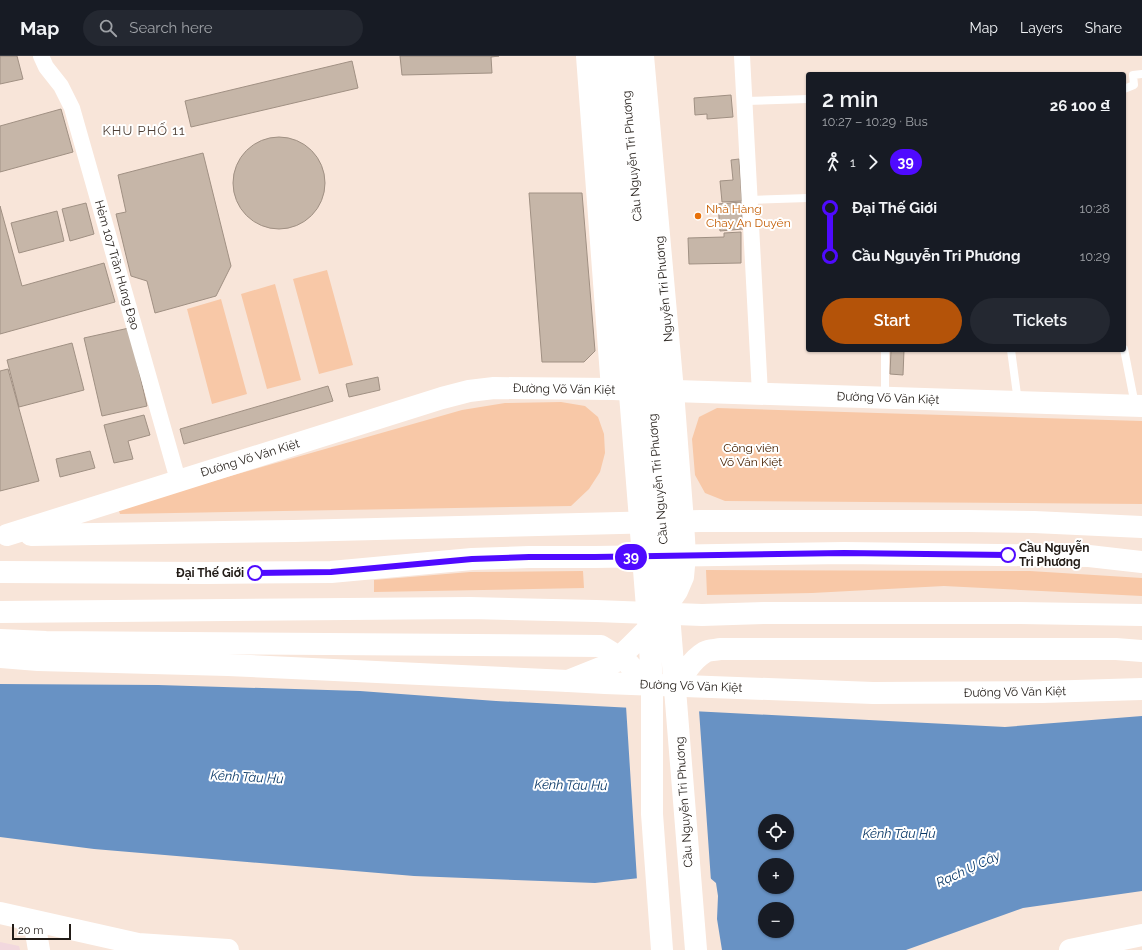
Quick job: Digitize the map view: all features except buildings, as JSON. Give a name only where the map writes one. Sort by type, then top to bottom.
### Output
[{"type":"main road","points":[[587,56],[612,389]]},
{"type":"main road","name":"Cầu Nguyễn Tri Phương","points":[[603,56],[649,629],[652,691],[652,814],[662,950]]},
{"type":"main road","name":"Cầu Nguyễn Tri Phương","points":[[624,56],[696,950]]},
{"type":"main road","name":"Nguyễn Tri Phương","points":[[568,681],[613,663],[661,614],[677,591],[683,577],[685,556],[674,391],[643,56]]},
{"type":"main road","points":[[609,337],[669,336]]},
{"type":"main road","name":"Đường Võ Văn Kiệt","points":[[4,535],[442,398],[469,391],[494,388],[612,389],[1139,406]]},
{"type":"main road","name":"Đường Võ Văn Kiệt","points":[[4,535],[294,531],[683,522],[968,521],[1034,522],[1142,527]]},
{"type":"main road","points":[[0,572],[331,572],[472,559],[844,553],[1089,556],[1142,562]]},
{"type":"main road","points":[[0,612],[470,608],[702,615],[764,613],[1020,613],[1142,615]]},
{"type":"main road","points":[[0,640],[46,642],[601,646],[627,662],[652,691]]},
{"type":"main road","points":[[676,690],[686,671],[695,660],[706,652],[720,649],[1101,649],[1142,651]]},
{"type":"main road","name":"Đường Võ Văn Kiệt","points":[[0,657],[38,660],[228,665],[605,683],[873,693],[1042,692],[1142,689]]},
{"type":"main road","points":[[0,913],[138,944],[228,950]]},
{"type":"main road","points":[[34,921],[39,950]]},
{"type":"main road","points":[[1070,950],[1142,935]]},
{"type":"street","name":"Hẻm 107 Trần Hưng Đạo","points":[[41,56],[46,67],[61,86],[72,108],[178,480]]},
{"type":"street","points":[[742,56],[760,394]]},
{"type":"lane","points":[[1126,88],[1134,85],[1133,75],[1142,74]]},
{"type":"lane","points":[[744,101],[806,99]]},
{"type":"lane","points":[[750,200],[806,198]]},
{"type":"lane","points":[[885,352],[885,398]]},
{"type":"lane","points":[[1011,352],[1018,402]]},
{"type":"lane","points":[[1125,352],[1139,406]]},
{"type":"shaded area","points":[[0,942],[19,946],[20,950],[0,950]]},
{"type":"green space","points":[[327,270],[353,365],[319,374],[293,279]]},
{"type":"green space","points":[[275,284],[301,380],[267,389],[241,294]]},
{"type":"green space","points":[[221,299],[247,394],[212,404],[187,309]]},
{"type":"green space","points":[[561,402],[585,406],[598,417],[604,434],[605,453],[600,472],[589,489],[571,506],[120,514],[118,508],[462,410],[505,403]]},
{"type":"green space","name":"Công viên Võ Văn Kiệt","points":[[717,408],[1142,421],[1142,504],[725,501],[705,493],[695,475],[692,439],[699,417]]},
{"type":"green space","points":[[706,570],[1030,571],[1142,578],[1142,596],[944,586],[812,593],[707,595]]},
{"type":"green space","points":[[583,571],[584,588],[374,592],[374,580],[470,572]]},
{"type":"water","name":"Kênh Tàu Hủ","points":[[0,684],[158,685],[360,691],[496,701],[1005,727],[1142,716],[1142,891],[1023,908],[906,950],[722,950],[717,919],[718,896],[716,883],[702,871],[595,883],[414,876],[94,849],[0,837]]},
{"type":"pier","points":[[626,706],[699,710],[711,881],[701,873],[637,880]]},
{"type":"bus line","name":"39","points":[[255,573],[331,572],[472,559],[529,557],[844,553],[1008,555]]},
{"type":"place","name":"Nhà Hàng Chay An Duyên","points":[[698,216]]},
{"type":"place","name":"Cầu Nguyễn Tri Phương","points":[[1008,555]]},
{"type":"place","name":"Đại Thế Giới","points":[[255,573]]},
{"type":"district","name":"KHU PHỐ 11","points":[[144,130]]},
{"type":"water label","name":"Rạch Ụ Cây","points":[[968,869]]}]
